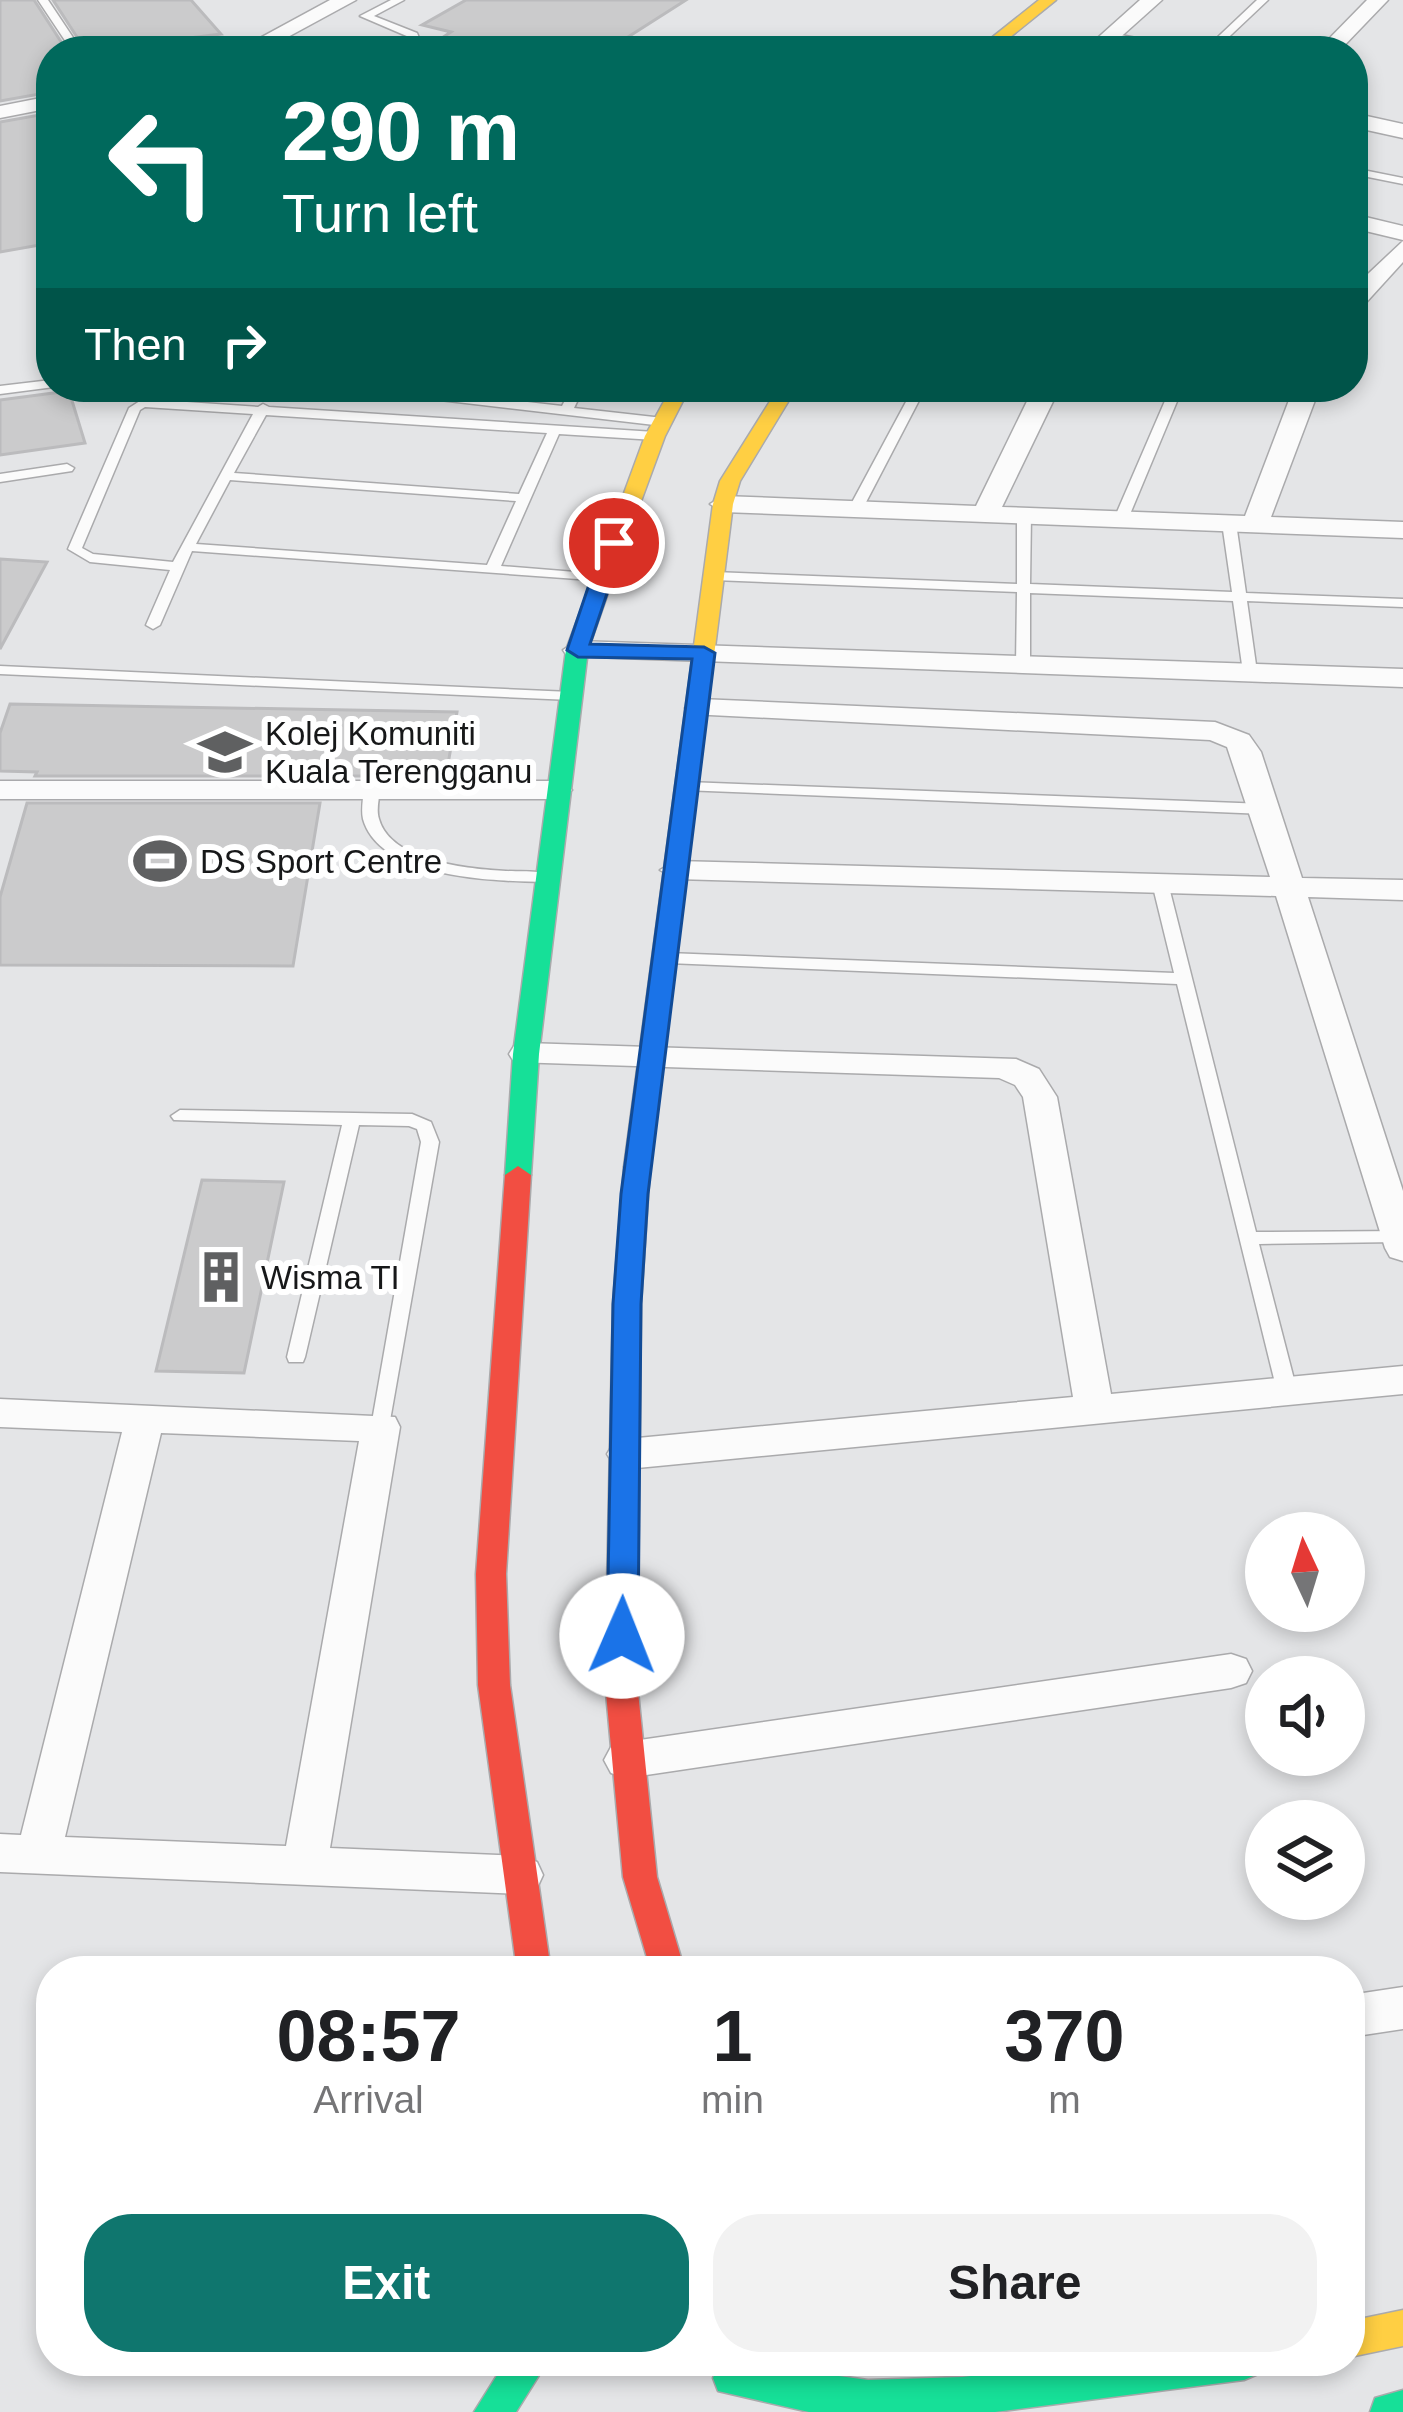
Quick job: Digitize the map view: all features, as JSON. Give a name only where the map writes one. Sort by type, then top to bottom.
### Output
[{"type":"street","points":[[275,36],[346,0]]},
{"type":"street","points":[[1002,36],[1048,0]]},
{"type":"street","points":[[1111,36],[1152,0]]},
{"type":"street","points":[[1342,36],[1378,0]]},
{"type":"street","points":[[0,112],[36,105]]},
{"type":"street","points":[[1368,123],[1403,131]]},
{"type":"street","points":[[1368,225],[1403,233]]},
{"type":"street","points":[[1368,281],[1403,248]]},
{"type":"street","points":[[532,1956],[494,1685],[491,1574],[526,1054],[578,650],[600,578],[673,402]]},
{"type":"street","points":[[664,1956],[640,1877],[622,1682],[631,1240],[723,503],[730,482],[779,402]]},
{"type":"street","points":[[986,513],[1032,402]]},
{"type":"street","points":[[1242,524],[1301,402]]},
{"type":"street","points":[[723,503],[1402,527]]},
{"type":"street","points":[[578,650],[702,679],[1215,731],[1238,740],[1246,752],[1401,1242]]},
{"type":"street","points":[[702,679],[1023,664],[1403,678]]},
{"type":"street","points":[[0,790],[557,790]]},
{"type":"street","points":[[676,870],[1403,890]]},
{"type":"street","points":[[526,1054],[1004,1066],[1027,1077],[1040,1097],[1094,1409]]},
{"type":"street","points":[[627,1454],[1403,1380]]},
{"type":"street","points":[[0,1413],[381,1427],[305,1866]]},
{"type":"street","points":[[145,1419],[19,1854],[521,1875]]},
{"type":"street","points":[[626,1760],[1231,1671]]},
{"type":"street","points":[[1365,2014],[1403,2008]]},
{"type":"street","points":[[1365,2336],[1403,2328]]},
{"type":"street","points":[[466,2412],[495,2404],[517,2376]]},
{"type":"street","points":[[727,2376],[750,2412]]},
{"type":"street","points":[[747,2376],[815,2396],[870,2399],[1003,2391],[1124,2376]]},
{"type":"street","points":[[1389,2412],[1403,2410]]},
{"type":"lane","points":[[43,0],[67,36]]},
{"type":"lane","points":[[399,0],[365,16],[414,36]]},
{"type":"lane","points":[[1224,36],[1263,0]]},
{"type":"lane","points":[[1368,174],[1403,181]]},
{"type":"lane","points":[[0,390],[36,386]]},
{"type":"lane","points":[[153,402],[135,408],[75,549],[90,558],[179,567]]},
{"type":"lane","points":[[171,402],[555,429],[659,429]]},
{"type":"lane","points":[[495,402],[566,410],[659,429]]},
{"type":"lane","points":[[566,410],[570,402]]},
{"type":"lane","points":[[856,508],[912,402]]},
{"type":"lane","points":[[1121,519],[1171,402]]},
{"type":"lane","points":[[153,625],[188,547],[263,408]]},
{"type":"lane","points":[[492,570],[555,429]]},
{"type":"lane","points":[[0,478],[67,468]]},
{"type":"lane","points":[[226,476],[524,498]]},
{"type":"lane","points":[[1023,664],[1024,514]]},
{"type":"lane","points":[[1242,524],[1240,597],[1250,672]]},
{"type":"lane","points":[[188,547],[600,578]]},
{"type":"lane","points":[[713,576],[1403,603]]},
{"type":"lane","points":[[0,670],[571,696]]},
{"type":"lane","points":[[688,787],[1264,809]]},
{"type":"lane","points":[[372,790],[370,820],[380,837],[399,850],[455,872],[547,877]]},
{"type":"lane","points":[[1160,883],[1287,1391]]},
{"type":"lane","points":[[668,958],[1184,980]]},
{"type":"lane","points":[[180,1116],[412,1120],[425,1126],[430,1142],[381,1427]]},
{"type":"lane","points":[[296,1357],[352,1118]]},
{"type":"lane","points":[[1249,1238],[1401,1242]]},
{"type":"building","points":[[0,0],[34,0],[57,36],[36,36],[36,95],[0,101]]},
{"type":"building","points":[[53,0],[191,0],[221,34],[205,36],[76,36]]},
{"type":"building","points":[[466,0],[686,0],[630,36],[445,36],[451,32],[422,25]]},
{"type":"building","points":[[36,116],[36,246],[0,252],[0,122]]},
{"type":"building","points":[[36,395],[36,402],[72,402],[85,443],[0,455],[0,400]]},
{"type":"building","points":[[0,559],[47,562],[0,649]]},
{"type":"building","name":"Kolej Komuniti Kuala Terengganu","points":[[10,704],[457,712],[446,776],[35,776],[37,772],[0,771],[0,733]]},
{"type":"building","name":"DS Sport Centre","points":[[27,803],[320,803],[293,966],[0,965],[0,897]]},
{"type":"building","name":"Wisma TI","points":[[202,1180],[284,1182],[244,1373],[156,1371]]},
{"type":"traffic: fast","points":[[518,1175],[526,1054],[577,650],[612,553]]},
{"type":"traffic: fast","points":[[493,2412],[518,2376]]},
{"type":"traffic: fast","points":[[732,2378],[834,2397],[915,2399],[1130,2376]]},
{"type":"traffic: fast","points":[[1389,2412],[1403,2409]]},
{"type":"traffic: slow","points":[[1002,36],[1048,0]]},
{"type":"traffic: slow","points":[[612,553],[655,436],[673,402]]},
{"type":"traffic: slow","points":[[637,1167],[723,504],[730,481],[779,402]]},
{"type":"traffic: slow","points":[[1365,2336],[1403,2328]]},
{"type":"traffic: jam","points":[[637,1167],[627,1304],[621,1682],[640,1877],[664,1956]]},
{"type":"traffic: jam","points":[[518,1175],[491,1574],[494,1685],[532,1956]]},
{"type":"place","name":"Kolej Komuniti Kuala Terengganu","points":[[225,752]]},
{"type":"place","name":"DS Sport Centre","points":[[160,861]]},
{"type":"place","name":"Wisma TI","points":[[221,1277]]},
{"type":"route","points":[[614,543],[578,650],[704,653],[634,1194],[627,1304],[622,1636]]}]
